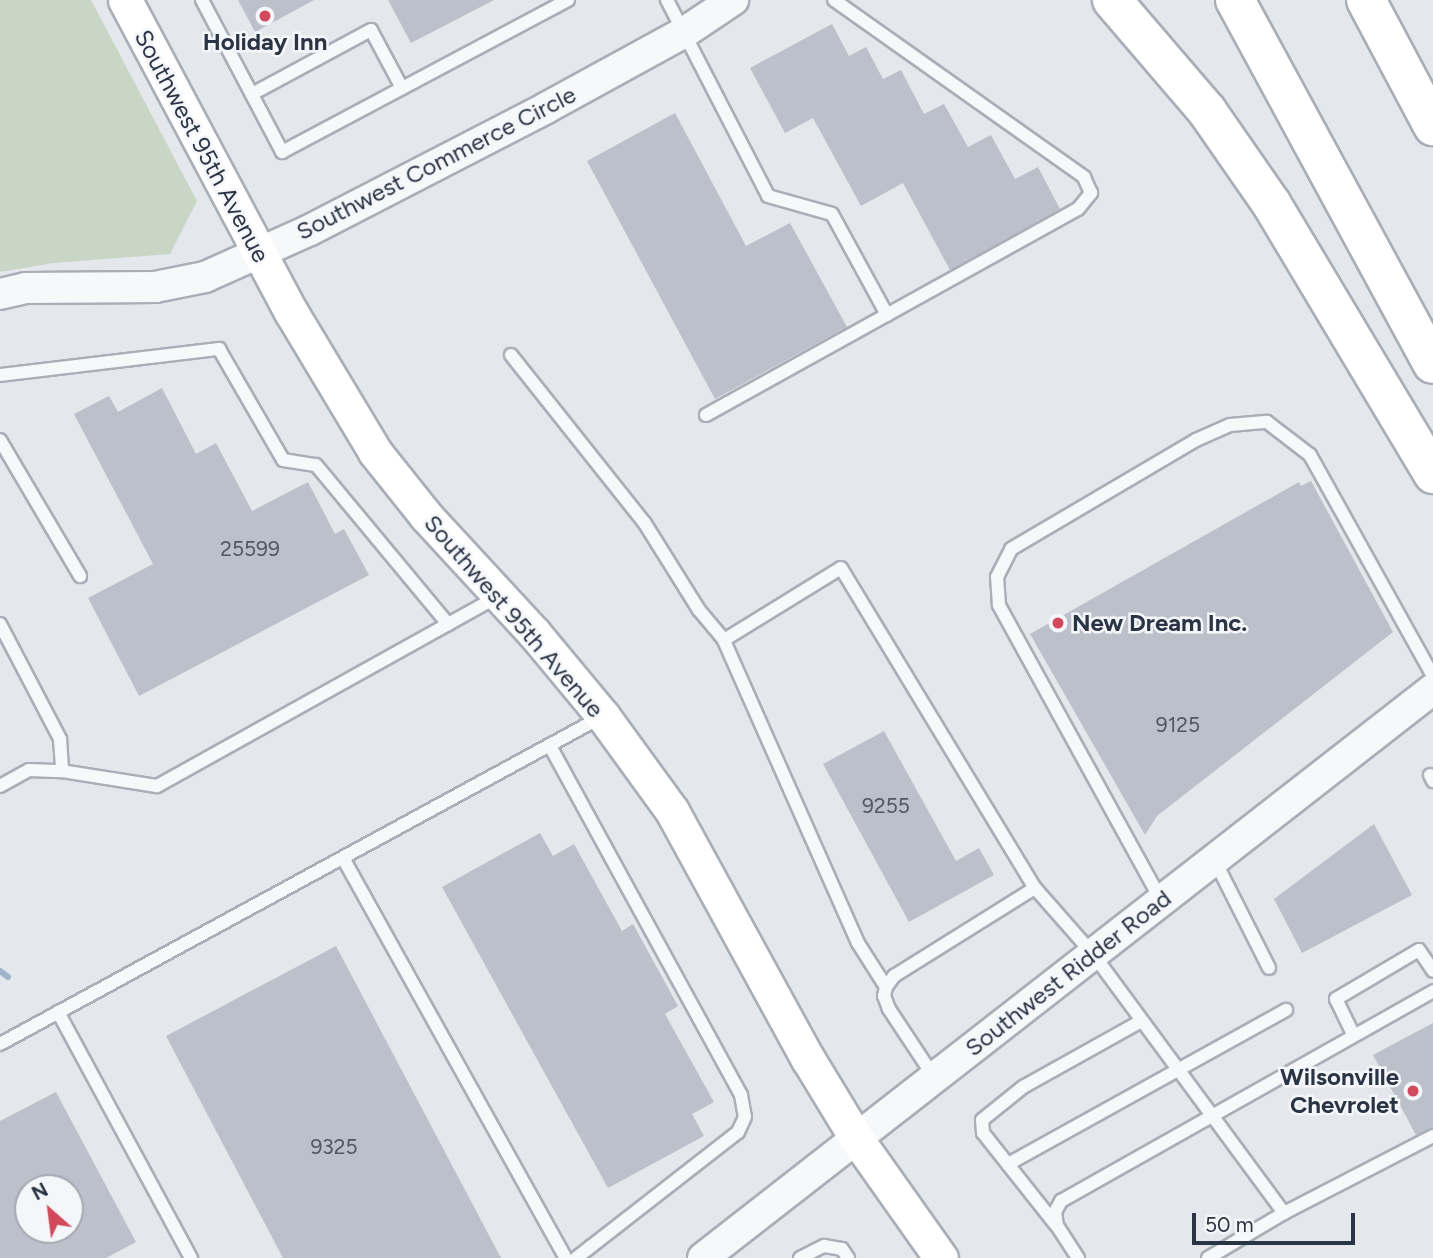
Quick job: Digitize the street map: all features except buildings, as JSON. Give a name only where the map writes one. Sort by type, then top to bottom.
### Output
[{"type":"highway","points":[[1112,0],[1207,111],[1271,202],[1433,474]]},
{"type":"highway","points":[[1235,0],[1433,364]]},
{"type":"highway","points":[[1366,0],[1433,126]]},
{"type":"main road","name":"Southwest 95th Avenue","points":[[125,0],[258,253],[375,452],[426,516],[499,595],[603,716],[672,811],[856,1138],[941,1258]]},
{"type":"street","name":"Southwest Commerce Circle","points":[[0,294],[26,288],[175,284],[205,277],[258,253],[685,32],[733,0]]},
{"type":"street","name":"Southwest Ridder Road","points":[[703,1258],[1433,689]]},
{"type":"lane","points":[[202,0],[282,152],[568,0]]},
{"type":"lane","points":[[667,0],[768,196],[832,214],[887,315]]},
{"type":"lane","points":[[706,415],[1078,209],[1091,193],[1084,177],[834,0]]},
{"type":"lane","points":[[252,94],[371,30],[402,88]]},
{"type":"lane","points":[[0,375],[219,349],[283,460],[316,465],[448,624]]},
{"type":"lane","points":[[511,355],[644,522],[699,610],[724,640],[858,943],[886,986]]},
{"type":"lane","points":[[1161,900],[999,605],[997,577],[1011,549],[1196,440],[1230,425],[1266,422],[1310,455],[1433,676]]},
{"type":"lane","points":[[0,440],[80,576]]},
{"type":"lane","points":[[724,640],[841,568],[1035,888],[1093,954],[1284,1213]]},
{"type":"lane","points":[[0,786],[29,771],[62,771],[157,786],[499,595]]},
{"type":"lane","points":[[0,624],[60,739],[62,771]]},
{"type":"lane","points":[[0,1044],[603,716]]},
{"type":"lane","points":[[550,746],[741,1095],[745,1117],[738,1132],[576,1258]]},
{"type":"lane","points":[[343,858],[566,1258]]},
{"type":"lane","points":[[1214,858],[1269,968]]},
{"type":"lane","points":[[934,1078],[889,1009],[884,996],[886,986],[894,976],[1035,888]]},
{"type":"lane","points":[[1353,1034],[1336,999],[1419,950],[1433,971]]},
{"type":"lane","points":[[1057,1226],[1055,1212],[1061,1201],[1210,1114],[1433,990]]},
{"type":"lane","points":[[1008,1164],[1176,1068],[1286,1010]]},
{"type":"lane","points":[[58,1012],[191,1258]]},
{"type":"lane","points":[[1078,1258],[1057,1226],[983,1133],[982,1120],[1023,1087],[1141,1021]]},
{"type":"lane","points":[[1208,1258],[1284,1213],[1433,1136]]},
{"type":"lane","points":[[800,1258],[824,1246],[842,1249],[848,1258]]},
{"type":"green space","points":[[0,0],[91,0],[197,201],[170,254],[54,263],[0,272]]},
{"type":"waterway","points":[[0,971],[8,977]]},
{"type":"place","name":"Holiday Inn","points":[[265,16]]},
{"type":"place","name":"New Dream Inc.","points":[[1058,623]]},
{"type":"place","name":"Wilsonville Chevrolet","points":[[1413,1091]]}]
